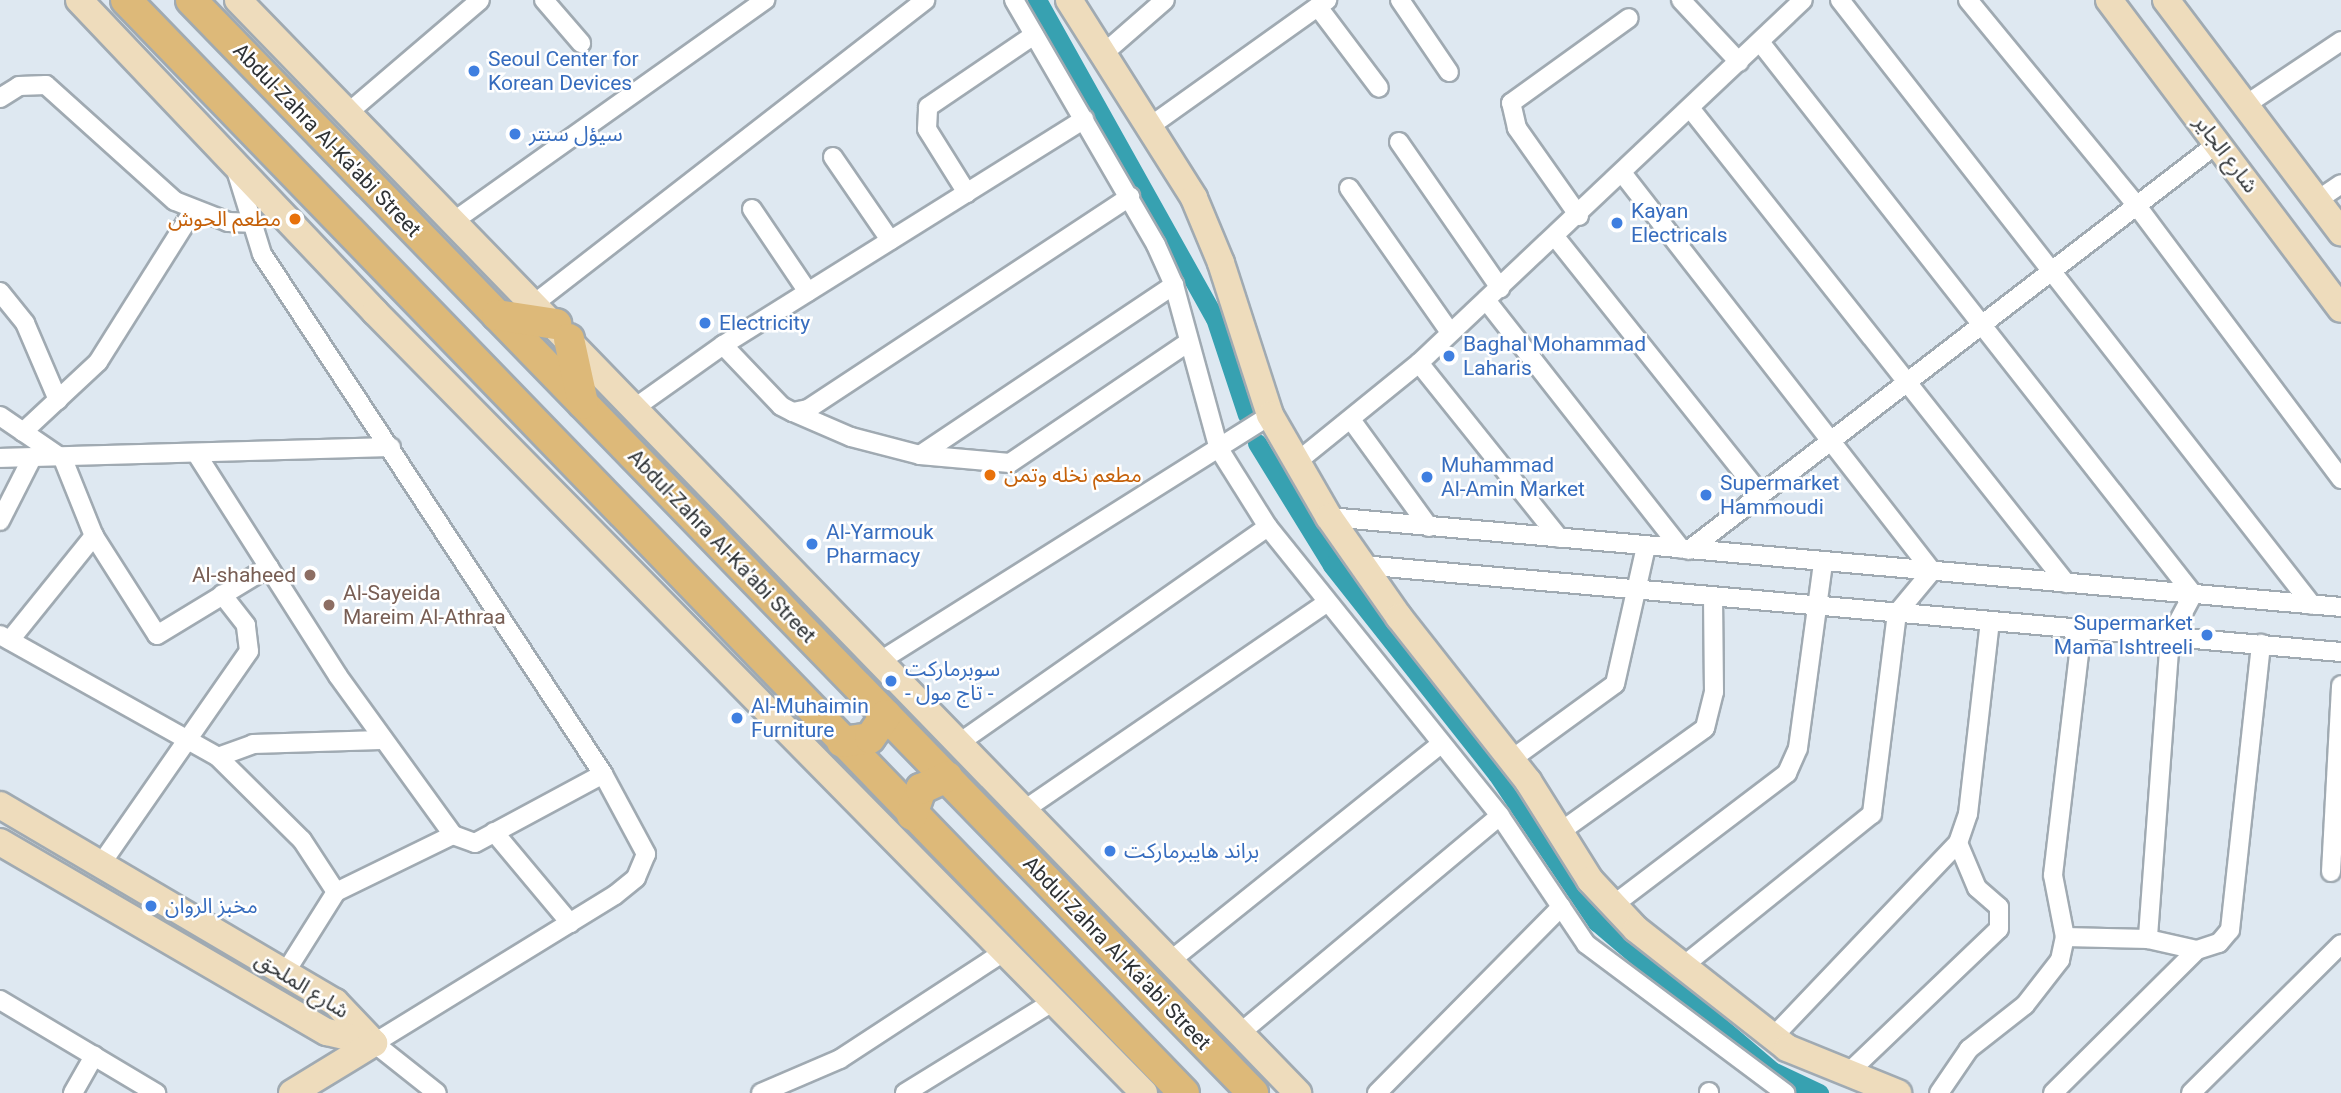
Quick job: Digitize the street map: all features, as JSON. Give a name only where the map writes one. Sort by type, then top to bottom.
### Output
[{"type":"main road","points":[[127,0],[912,815],[1184,1093]]},
{"type":"main road","name":"Abdul-Zahra Al-Ka'abi Street","points":[[191,0],[1253,1093]]},
{"type":"main road","points":[[497,315],[563,332],[583,404]]},
{"type":"main road","points":[[842,742],[870,738],[886,715]]},
{"type":"main road","points":[[912,815],[921,789],[947,778]]},
{"type":"street","points":[[79,0],[234,164],[1144,1093]]},
{"type":"street","points":[[238,0],[535,303],[633,409],[1298,1093]]},
{"type":"street","points":[[349,112],[480,0]]},
{"type":"street","points":[[544,0],[581,43]]},
{"type":"street","points":[[454,221],[765,0]]},
{"type":"street","points":[[535,303],[925,0]]},
{"type":"street","points":[[1014,0],[1130,197],[1174,285],[1187,343],[1219,449],[1268,527],[1326,603],[1500,816],[1586,944],[1785,1093]]},
{"type":"street","points":[[1069,0],[1194,198],[1221,263],[1270,415],[1329,517],[1512,759],[1612,905],[1773,1037],[1846,1075],[1898,1093]]},
{"type":"street","points":[[1103,54],[1166,0]]},
{"type":"street","points":[[1400,0],[1449,72]]},
{"type":"street","points":[[1681,0],[1739,62]]},
{"type":"street","points":[[1298,461],[1352,421],[1419,363],[1448,331],[1556,238],[1803,0]]},
{"type":"street","points":[[1840,0],[2051,267],[2312,605]]},
{"type":"street","points":[[1968,0],[2134,202],[2341,479]]},
{"type":"street","name":"شارع الجاير","points":[[2109,0],[2341,309]]},
{"type":"street","name":"شارع الجاير","points":[[2166,0],[2341,232]]},
{"type":"street","points":[[1150,127],[1323,3],[1379,88]]},
{"type":"street","points":[[1578,216],[1517,128],[1511,103],[1629,18]]},
{"type":"street","points":[[967,192],[927,129],[928,107],[1034,35]]},
{"type":"street","points":[[2244,106],[2341,41]]},
{"type":"street","points":[[1760,42],[2193,594]]},
{"type":"street","points":[[0,98],[19,86],[46,85],[193,211],[251,223]]},
{"type":"street","points":[[1690,108],[2066,583]]},
{"type":"street","points":[[633,409],[723,345],[1084,119]]},
{"type":"street","points":[[1399,142],[1500,288]]},
{"type":"street","points":[[1685,549],[1760,494],[2134,202],[2218,143]]},
{"type":"street","points":[[833,157],[890,240]]},
{"type":"street","points":[[234,164],[262,254],[603,774],[643,838],[646,854],[636,878],[570,923],[292,1093]]},
{"type":"street","points":[[1623,174],[1832,438],[1932,571]]},
{"type":"street","points":[[2316,201],[2341,184]]},
{"type":"street","points":[[1349,188],[1448,331]]},
{"type":"street","points":[[793,412],[808,409],[1130,197]]},
{"type":"street","points":[[752,209],[808,292]]},
{"type":"street","points":[[23,432],[98,362],[193,211]]},
{"type":"street","points":[[1556,238],[1760,494]]},
{"type":"street","points":[[920,455],[1174,285]]},
{"type":"street","points":[[0,292],[25,323],[58,400]]},
{"type":"street","points":[[1486,300],[1685,549]]},
{"type":"street","points":[[723,345],[781,406],[851,437],[920,455],[1010,463],[1187,343]]},
{"type":"street","points":[[1419,363],[1559,538]]},
{"type":"street","points":[[880,661],[1270,415]]},
{"type":"street","points":[[0,416],[63,458],[94,536],[157,635],[269,567]]},
{"type":"street","points":[[1352,421],[1429,527]]},
{"type":"street","points":[[0,458],[391,447]]},
{"type":"street","points":[[196,453],[381,740],[453,835],[475,843],[603,774]]},
{"type":"street","points":[[0,521],[32,458]]},
{"type":"street","points":[[1329,517],[2341,607]]},
{"type":"street","points":[[959,743],[1268,527]]},
{"type":"street","points":[[94,536],[5,637],[218,757],[302,840],[336,892]]},
{"type":"street","points":[[1512,759],[1615,684],[1639,590],[1646,546]]},
{"type":"street","points":[[1612,905],[1787,773],[1798,748],[1823,562]]},
{"type":"street","points":[[1363,565],[2341,652]]},
{"type":"street","points":[[1684,965],[1872,814],[1897,613],[1932,571]]},
{"type":"street","points":[[100,864],[190,742],[249,651],[246,625],[222,594]]},
{"type":"street","points":[[2148,939],[2170,636],[2193,594]]},
{"type":"street","points":[[1560,832],[1705,728],[1714,692],[1713,597]]},
{"type":"street","points":[[1024,810],[1326,603]]},
{"type":"street","points":[[1773,1037],[1958,843],[1968,814],[1990,621]]},
{"type":"street","points":[[1939,1093],[1969,1049],[2025,1005],[2060,960],[2065,937],[2053,875],[2082,629]]},
{"type":"street","points":[[2053,1093],[2197,950],[2219,943],[2235,910],[2260,644]]},
{"type":"street","points":[[2331,872],[2341,685]]},
{"type":"street","points":[[218,757],[253,744],[381,740]]},
{"type":"street","points":[[1170,961],[1441,744]]},
{"type":"street","name":"شارع الملحق","points":[[0,805],[347,1010],[374,1043]]},
{"type":"street","points":[[1239,1034],[1500,816]]},
{"type":"street","points":[[494,832],[570,923]]},
{"type":"street","points":[[285,973],[336,892],[453,835]]},
{"type":"street","name":"شارع الملحق","points":[[0,842],[327,1032],[374,1043]]},
{"type":"street","points":[[1846,1075],[1999,929],[1999,907],[1977,888],[1958,843]]},
{"type":"street","points":[[1377,1093],[1562,907]]},
{"type":"street","points":[[2065,937],[2148,939],[2197,950]]},
{"type":"street","points":[[2191,1093],[2341,944]]},
{"type":"street","points":[[761,1093],[840,1059],[1005,951]]},
{"type":"street","points":[[0,1000],[156,1093]]},
{"type":"street","points":[[905,1093],[1054,1001]]},
{"type":"street","points":[[374,1043],[437,1093]]},
{"type":"street","points":[[74,1093],[94,1056]]},
{"type":"waterway","points":[[1037,0],[1215,318],[1247,415]]},
{"type":"waterway","points":[[1257,443],[1332,565],[1497,774],[1597,922],[1772,1071],[1819,1093]]},
{"type":"place","name":"Seoul Center for Korean Devices","points":[[474,71]]},
{"type":"place","name":"سيؤل سنتر","points":[[515,134]]},
{"type":"place","name":"مطعم الحوش","points":[[295,219]]},
{"type":"place","name":"Kayan Electricals","points":[[1617,223]]},
{"type":"place","name":"Electricity","points":[[705,323]]},
{"type":"place","name":"Baghal Mohammad Laharis","points":[[1449,356]]},
{"type":"place","name":"مطعم نخله وتمن","points":[[990,475]]},
{"type":"place","name":"Muhammad Al-Amin Market","points":[[1427,477]]},
{"type":"place","name":"Supermarket Hammoudi","points":[[1706,495]]},
{"type":"place","name":"Al-Yarmouk Pharmacy","points":[[812,544]]},
{"type":"place","name":"Al-shaheed","points":[[310,575]]},
{"type":"place","name":"Al-Sayeida Mareim Al-Athraa","points":[[329,605]]},
{"type":"place","name":"Supermarket Mama Ishtreeli","points":[[2207,635]]},
{"type":"place","name":"سوبرماركت - تاج مول -","points":[[891,681]]},
{"type":"place","name":"Al-Muhaimin Furniture","points":[[737,718]]},
{"type":"place","name":"براند هايبرماركت","points":[[1110,851]]},
{"type":"place","name":"مخبز الروان","points":[[151,906]]}]
